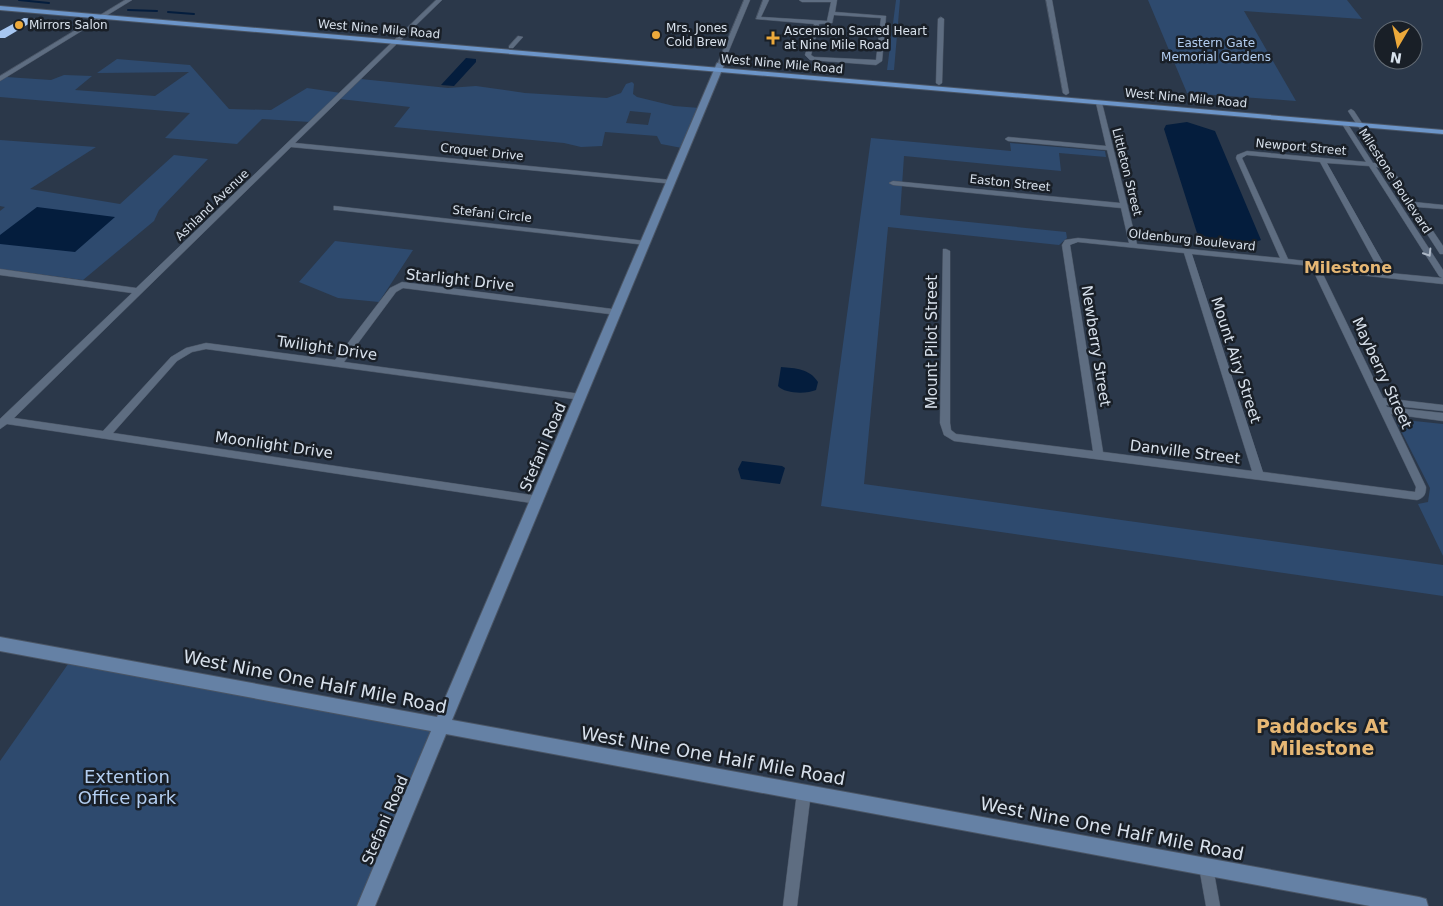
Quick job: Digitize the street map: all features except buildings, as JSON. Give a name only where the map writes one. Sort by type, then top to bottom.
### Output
[{"type":"main road","name":"West Nine Mile Road","points":[[0,3],[212,21],[599,60],[610,59],[840,75],[1222,106],[1356,119],[1443,132]]},
{"type":"main road","points":[[0,8],[17,7],[95,14],[109,12]]},
{"type":"main road","name":"West Nine Mile Road","points":[[0,8],[283,34],[397,40],[492,49],[511,47],[950,90],[1345,124],[1356,119]]},
{"type":"main road","points":[[101,18],[114,16],[199,23],[212,21]]},
{"type":"main road","points":[[950,90],[956,88],[1059,96],[1066,94]]},
{"type":"main road","points":[[1099,103],[1119,101],[1205,108],[1222,106]]},
{"type":"main road","points":[[1242,115],[1254,112],[1338,120],[1356,119],[1443,126]]},
{"type":"street","points":[[0,79],[129,0]]},
{"type":"street","name":"Ashland Avenue","points":[[3,423],[439,0]]},
{"type":"street","name":"Stefani Road","points":[[366,906],[747,0]]},
{"type":"street","points":[[758,18],[766,0]]},
{"type":"street","points":[[740,17],[817,23],[830,22],[833,0],[802,0]]},
{"type":"street","points":[[1049,0],[1066,94]]},
{"type":"street","points":[[817,23],[808,55],[812,59],[876,63],[879,61],[884,17],[831,13]]},
{"type":"street","points":[[939,84],[941,19]]},
{"type":"street","points":[[511,47],[520,37]]},
{"type":"street","name":"Littleton Street","points":[[1099,103],[1134,246]]},
{"type":"street","name":"Milestone Boulevard","points":[[1356,119],[1443,252]]},
{"type":"street","name":"Milestone Boulevard","points":[[1345,124],[1442,276]]},
{"type":"street","points":[[1008,139],[1110,148]]},
{"type":"street","name":"Croquet Drive","points":[[290,144],[671,182]]},
{"type":"street","name":"Newport Street","points":[[1284,261],[1239,156],[1247,153],[1387,166]]},
{"type":"street","points":[[1322,160],[1384,271]]},
{"type":"street","name":"Easton Street","points":[[894,183],[1124,206]]},
{"type":"street","points":[[1396,203],[1443,207]]},
{"type":"street","name":"Stefani Circle","points":[[337,208],[646,243]]},
{"type":"street","name":"Oldenburg Boulevard","points":[[1068,242],[1078,240],[1314,264],[1331,269],[1442,276]]},
{"type":"street","name":"Newberry Street","points":[[1068,242],[1066,246],[1099,456]]},
{"type":"street","name":"Mount Pilot Street","points":[[946,251],[945,423],[948,433]]},
{"type":"street","name":"Mount Airy Street","points":[[1187,251],[1259,477]]},
{"type":"street","name":"Mayberry Street","points":[[1314,264],[1421,487],[1419,495]]},
{"type":"street","points":[[0,272],[139,291]]},
{"type":"street","name":"Starlight Drive","points":[[338,363],[392,290],[402,286],[617,312]]},
{"type":"street","name":"Twilight Drive","points":[[105,435],[174,359],[189,350],[212,346],[581,397]]},
{"type":"street","points":[[1382,406],[1443,408]]},
{"type":"street","points":[[1382,406],[1443,417]]},
{"type":"street","name":"Moonlight Drive","points":[[3,423],[105,435],[538,500]]},
{"type":"street","name":"Danville Street","points":[[948,433],[957,438],[1411,497],[1419,495]]},
{"type":"street","name":"West Nine One Half Mile Road","points":[[0,644],[1419,906]]},
{"type":"street","points":[[790,906],[804,792]]},
{"type":"street","points":[[1206,867],[1213,906]]},
{"type":"green space","points":[[896,0],[900,0],[894,70],[887,70]]},
{"type":"green space","name":"Eastern Gate Memorial Gardens","points":[[1148,0],[1347,0],[1362,19],[1244,11],[1296,101],[1187,93]]},
{"type":"green space","points":[[117,59],[190,65],[229,109],[271,110],[307,88],[341,93],[310,122],[262,119],[237,144],[165,138],[190,113],[0,97],[0,81],[6,77],[51,80],[64,75],[92,76],[75,90],[155,96],[189,72],[97,73]]},
{"type":"green space","points":[[361,79],[448,88],[476,86],[525,93],[607,98],[621,93],[626,84],[632,82],[634,84],[633,94],[637,97],[674,106],[700,108],[682,148],[661,144],[657,136],[605,132],[602,146],[581,147],[564,143],[394,127],[410,107],[340,99]],"holes":[[[630,111],[651,113],[648,125],[626,123]]]},
{"type":"green space","points":[[871,138],[1011,151],[1010,143],[1105,151],[1106,157],[1059,153],[1061,171],[904,156],[900,215],[1066,232],[1067,238],[1059,245],[888,227],[864,484],[1443,565],[1443,596],[821,506]]},
{"type":"green space","points":[[0,140],[96,147],[30,189],[120,204],[174,155],[208,159],[159,210],[154,221],[83,280],[0,269],[0,211],[5,207],[0,206]]},
{"type":"green space","points":[[335,241],[413,250],[379,302],[338,298],[299,282]]},
{"type":"green space","points":[[1395,419],[1443,424],[1443,556],[1418,504],[1428,502],[1430,488]]},
{"type":"green space","name":"Extention Office park","points":[[73,657],[442,727],[366,906],[0,906],[0,761]]},
{"type":"shaded area","points":[[466,58],[476,59],[476,62],[454,86],[441,85]]},
{"type":"shaded area","points":[[1187,122],[1215,131],[1261,240],[1244,245],[1236,245],[1221,243],[1197,233],[1164,129],[1166,125]]},
{"type":"shaded area","points":[[37,207],[115,217],[75,252],[0,244],[0,235]]},
{"type":"shaded area","points":[[781,367],[797,369],[811,374],[818,382],[816,390],[796,392],[781,389],[778,386]]},
{"type":"shaded area","points":[[742,461],[782,466],[785,468],[780,484],[741,479],[738,469]]},
{"type":"waterway","points":[[19,0],[49,3]]},
{"type":"waterway","points":[[128,10],[157,11]]},
{"type":"waterway","points":[[168,12],[194,14]]},
{"type":"place","name":"Mirrors Salon","points":[[19,25]]},
{"type":"place","name":"Mrs. Jones Cold Brew","points":[[656,35]]},
{"type":"place","name":"Ascension Sacred Heart at Nine Mile Road","points":[[773,38]]},
{"type":"district","name":"Milestone","points":[[1348,267]]},
{"type":"district","name":"Paddocks At Milestone","points":[[1322,737]]}]
